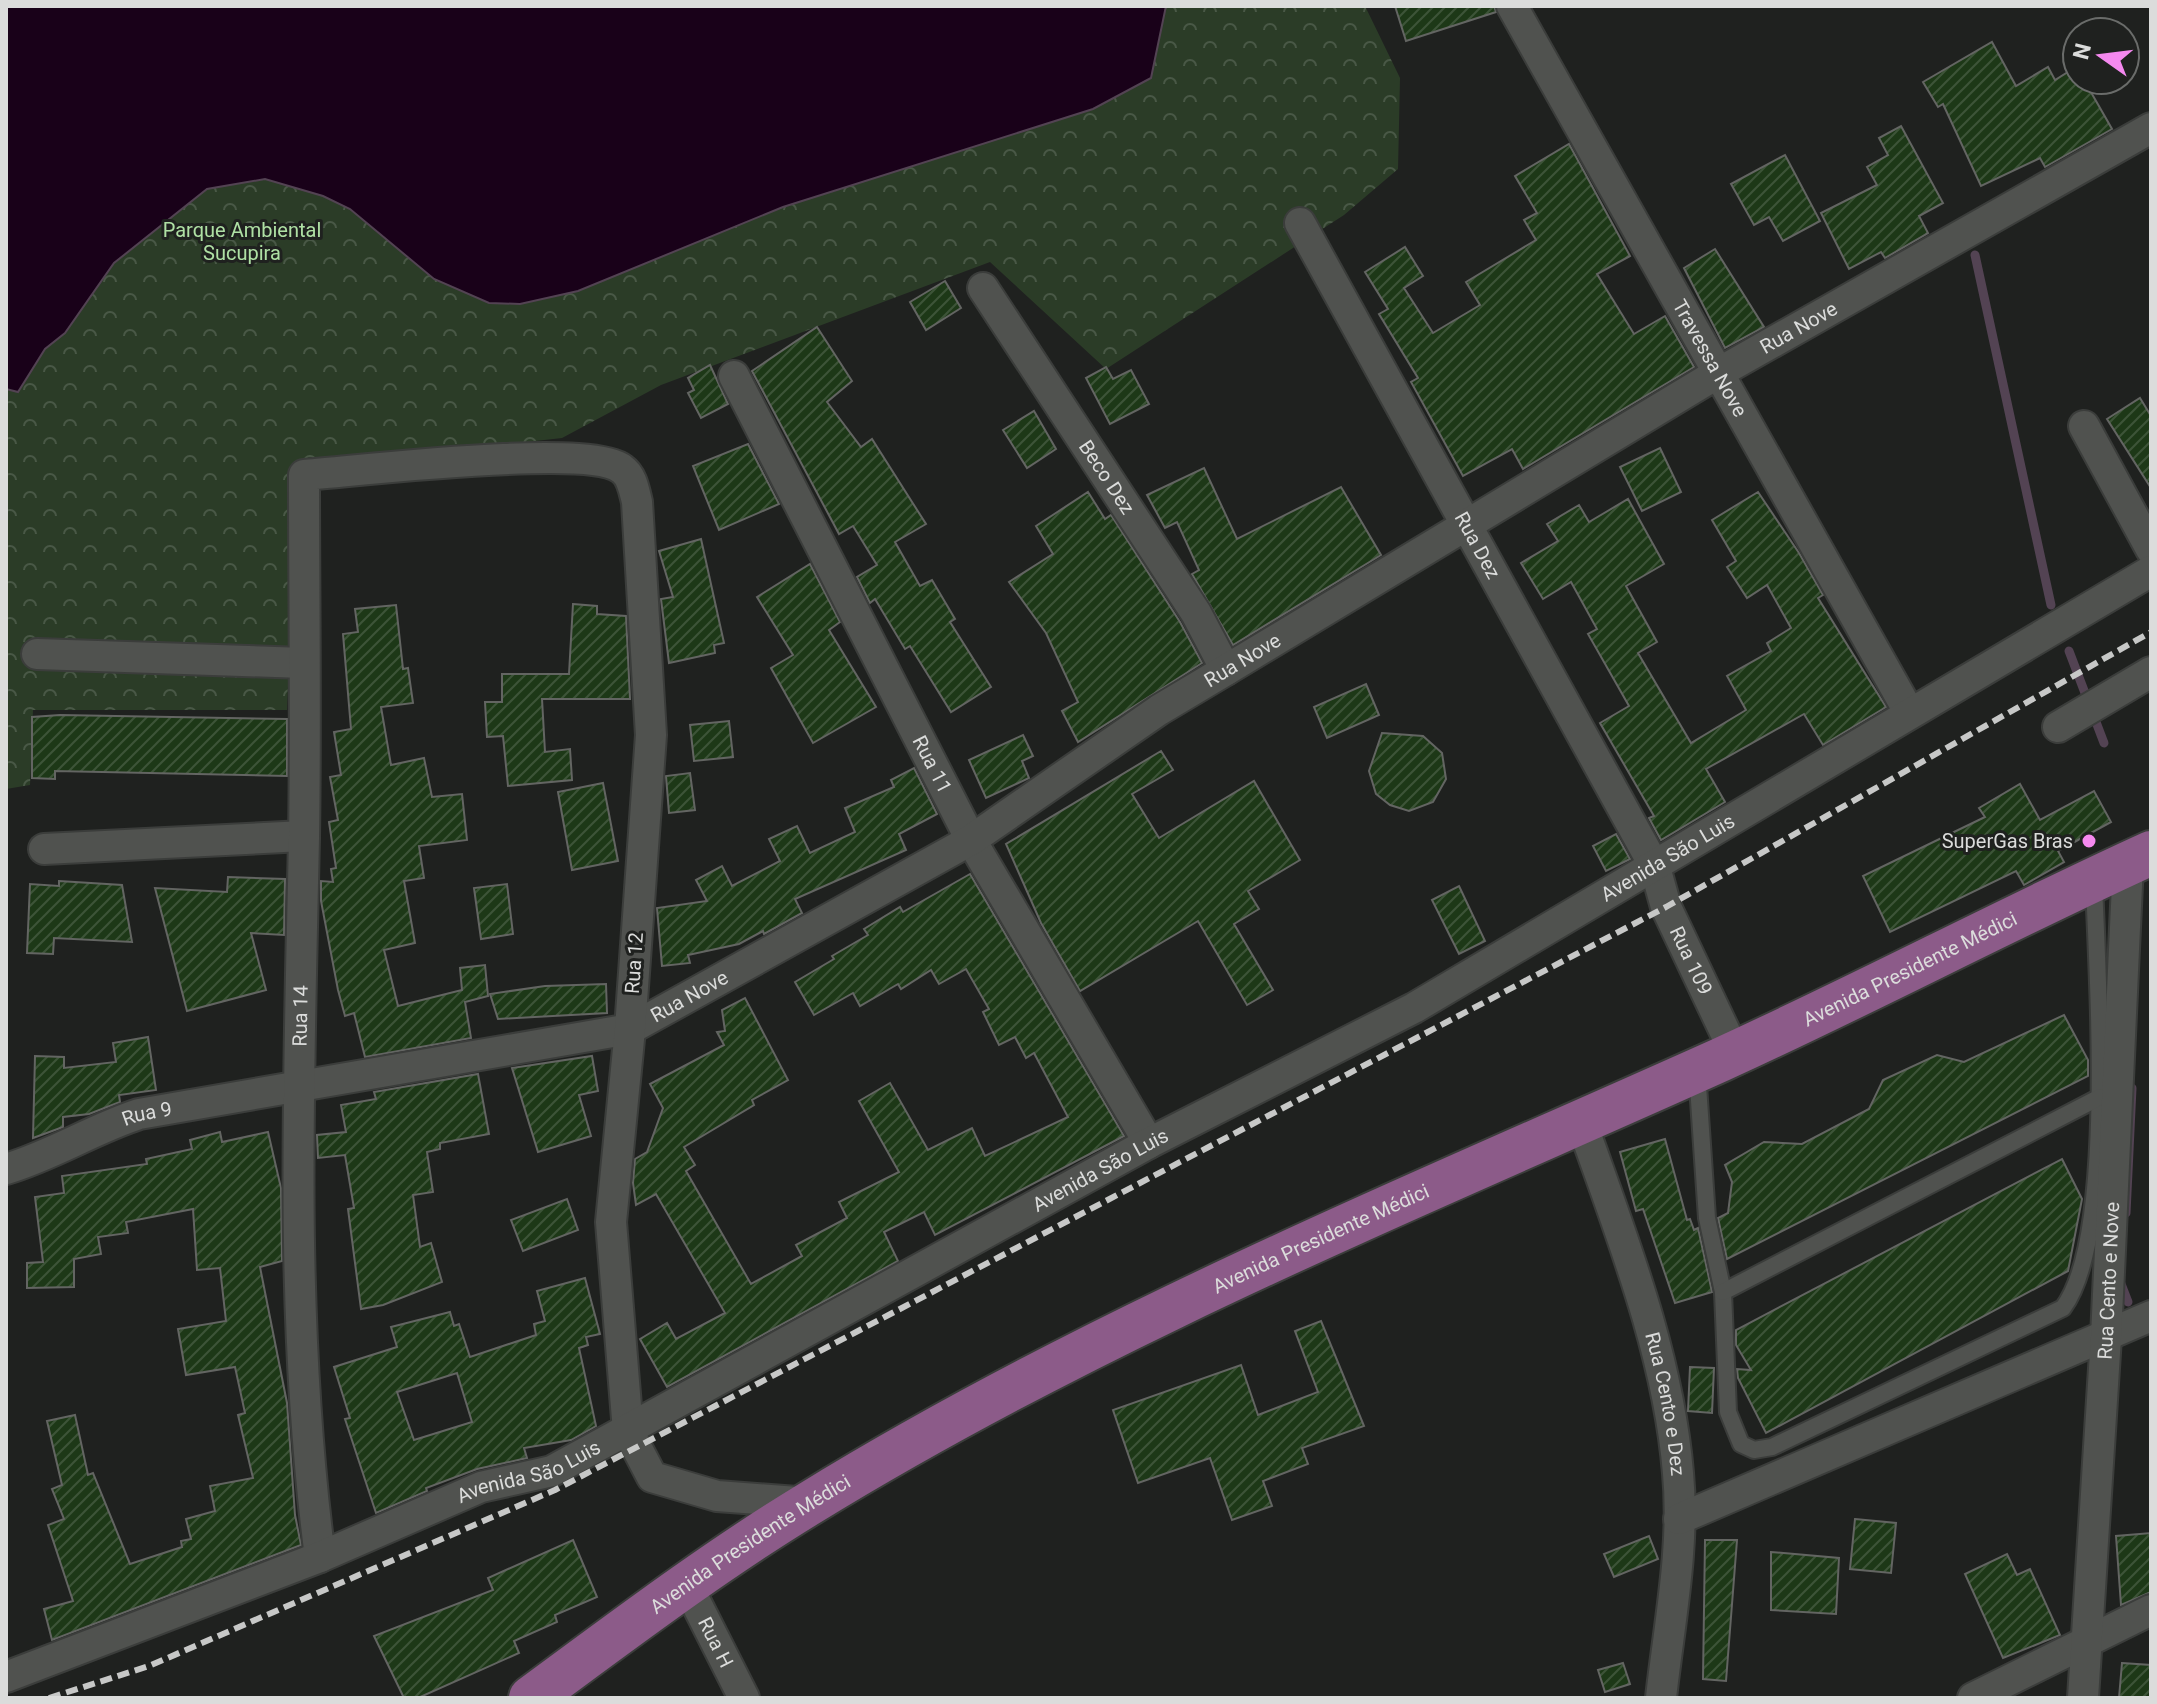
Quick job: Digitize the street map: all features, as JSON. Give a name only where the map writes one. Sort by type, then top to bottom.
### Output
[{"type":"main road","name":"Avenida Presidente Médici","points":[[531,1698],[687,1585],[810,1503],[1003,1394],[1135,1326],[1343,1226],[1716,1061],[2124,865]]},
{"type":"street","name":"Travessa Nove","points":[[1512,6],[1909,712]]},
{"type":"street","name":"Rua Nove","points":[[297,1086],[630,1029],[971,840],[1159,710],[1720,372],[2151,128]]},
{"type":"street","name":"Rua Dez","points":[[1300,223],[1655,867]]},
{"type":"street","name":"Beco Dez","points":[[983,288],[1196,613],[1226,670]]},
{"type":"street","name":"Rua 11","points":[[734,376],[971,840],[1149,1143]]},
{"type":"street","points":[[2084,426],[2151,549]]},
{"type":"street","name":"Rua 12","points":[[304,475],[551,457],[607,461],[623,469],[631,479],[637,502],[651,735],[630,1029],[611,1222],[628,1431]]},
{"type":"street","name":"Rua 14","points":[[304,475],[304,836],[297,1086],[304,1416],[320,1557]]},
{"type":"street","name":"Avenida São Luis","points":[[6,1677],[320,1557],[481,1487],[552,1471],[1149,1143],[1414,1008],[2151,571]]},
{"type":"street","points":[[37,654],[304,663]]},
{"type":"street","points":[[2068,721],[2151,672]]},
{"type":"street","points":[[44,849],[304,836]]},
{"type":"street","name":"Rua Cento e Nove","points":[[2083,1698],[2106,1337],[2124,865]]},
{"type":"street","name":"Rua 109","points":[[1655,867],[1716,1061]]},
{"type":"street","name":"Rua 9","points":[[6,1169],[45,1157],[107,1125],[139,1114],[297,1086]]},
{"type":"street","name":"Rua Cento e Dez","points":[[1581,1121],[1624,1245],[1661,1371],[1676,1451],[1679,1519],[1661,1698]]},
{"type":"street","points":[[1679,1519],[2151,1316]]},
{"type":"street","points":[[628,1431],[652,1477],[717,1496],[810,1503]]},
{"type":"street","name":"Rua H","points":[[687,1585],[744,1698]]},
{"type":"street","points":[[1973,1698],[2151,1610]]},
{"type":"lane","points":[[1716,1061],[1707,1218],[1723,1292],[1728,1412],[1741,1444],[1754,1450],[1772,1447],[2063,1308],[2075,1292],[2083,1264],[2093,1197],[2124,865]]},
{"type":"lane","points":[[1723,1292],[2100,1097]]},
{"type":"green space","name":"Parque Ambiental Sucupira","points":[[6,6],[1365,6],[1400,78],[1398,169],[1344,215],[1106,369],[990,262],[661,385],[562,438],[297,468],[287,710],[33,710],[30,785],[6,789]]},
{"type":"shaded area","points":[[6,6],[1166,6],[1151,78],[1093,109],[783,207],[578,291],[520,304],[489,303],[434,279],[350,209],[323,196],[265,179],[207,189],[114,263],[65,333],[45,349],[18,392],[6,389]]},
{"type":"building","points":[[1395,6],[1494,6],[1496,12],[1406,41]]},
{"type":"building","points":[[1992,42],[2016,86],[2048,67],[2055,80],[2061,76],[2061,96],[2093,96],[2112,129],[2045,167],[2040,158],[1981,186],[1943,104],[1938,107],[1923,82]]},
{"type":"building","points":[[1901,126],[1943,203],[1919,216],[1928,233],[1885,258],[1881,252],[1849,269],[1821,213],[1877,185],[1867,167],[1888,155],[1879,138]]},
{"type":"building","points":[[1569,144],[1630,256],[1597,274],[1634,334],[1665,316],[1694,367],[1523,469],[1512,449],[1463,476],[1411,382],[1418,378],[1379,314],[1388,309],[1365,272],[1405,247],[1423,276],[1404,288],[1433,333],[1480,305],[1466,282],[1536,240],[1524,220],[1537,213],[1515,176]]},
{"type":"building","points":[[1785,155],[1820,221],[1783,241],[1769,217],[1754,225],[1731,184]]},
{"type":"building","points":[[1715,249],[1764,327],[1725,348],[1684,268]]},
{"type":"building","points":[[945,281],[961,308],[926,330],[910,302]]},
{"type":"building","points":[[817,327],[852,381],[827,402],[861,447],[872,439],[926,524],[895,542],[920,586],[932,580],[955,619],[950,622],[991,687],[951,712],[910,646],[905,649],[875,599],[870,603],[857,577],[877,565],[853,526],[839,534],[752,371]]},
{"type":"building","points":[[710,365],[728,404],[701,418],[688,393],[694,390],[688,378]]},
{"type":"building","points":[[1106,367],[1113,379],[1131,370],[1149,404],[1110,424],[1086,378]]},
{"type":"building","points":[[2140,398],[2151,416],[2151,488],[2107,419]]},
{"type":"building","points":[[1034,411],[1056,449],[1027,468],[1003,430]]},
{"type":"building","points":[[748,444],[779,504],[719,530],[693,466]]},
{"type":"building","points":[[1660,448],[1681,492],[1642,511],[1620,467]]},
{"type":"building","points":[[1204,468],[1237,539],[1341,487],[1381,555],[1233,645],[1192,574],[1199,570],[1177,522],[1165,528],[1147,495]]},
{"type":"building","points":[[1088,492],[1105,519],[1111,515],[1180,622],[1202,663],[1078,742],[1062,711],[1078,702],[1046,633],[1009,582],[1053,554],[1036,526]]},
{"type":"building","points":[[1758,492],[1799,553],[1823,595],[1818,598],[1886,707],[1823,745],[1804,714],[1706,769],[1725,802],[1661,840],[1649,818],[1654,816],[1600,723],[1629,706],[1588,634],[1597,629],[1571,582],[1543,599],[1521,563],[1558,541],[1547,524],[1579,505],[1589,522],[1628,499],[1664,564],[1626,586],[1657,642],[1638,653],[1691,743],[1746,710],[1727,676],[1771,651],[1767,643],[1791,628],[1767,585],[1747,598],[1727,567],[1736,561],[1712,520]]},
{"type":"building","points":[[701,539],[724,643],[714,645],[715,653],[669,663],[661,599],[673,597],[659,551]]},
{"type":"building","points":[[810,564],[840,622],[829,630],[876,707],[813,743],[771,668],[793,655],[757,597]]},
{"type":"building","points":[[573,604],[597,606],[597,614],[626,616],[630,699],[542,699],[545,752],[570,749],[572,780],[508,786],[503,736],[487,737],[485,702],[502,702],[502,674],[569,674]]},
{"type":"building","points":[[396,605],[403,669],[408,668],[413,703],[381,707],[391,765],[424,758],[432,797],[462,794],[467,840],[419,846],[424,878],[404,881],[415,943],[384,950],[398,1006],[462,990],[460,968],[485,965],[488,996],[465,1002],[471,1038],[365,1057],[354,1013],[345,1016],[338,990],[321,901],[321,881],[333,882],[331,869],[336,868],[329,822],[338,820],[330,777],[341,775],[334,732],[351,729],[343,634],[358,632],[355,609]]},
{"type":"building","points":[[1366,684],[1379,715],[1327,738],[1314,707]]},
{"type":"building","points":[[32,717],[287,719],[287,776],[55,771],[55,779],[32,778]]},
{"type":"building","points":[[729,721],[733,757],[694,761],[690,725]]},
{"type":"building","points":[[1382,733],[1423,736],[1442,753],[1446,779],[1433,802],[1409,811],[1390,805],[1376,794],[1369,771]]},
{"type":"building","points":[[1023,735],[1033,756],[1022,761],[1029,778],[986,798],[969,760]]},
{"type":"building","points":[[1161,751],[1173,770],[1132,794],[1159,838],[1254,781],[1300,860],[1248,891],[1259,909],[1234,924],[1273,990],[1247,1005],[1198,921],[1080,991],[1041,923],[1006,844]]},
{"type":"building","points":[[914,768],[937,814],[899,834],[906,850],[795,899],[802,913],[764,934],[763,931],[739,944],[688,955],[690,963],[662,966],[657,908],[707,901],[696,880],[722,866],[732,886],[780,861],[769,839],[797,826],[810,853],[855,832],[845,808],[894,787],[891,780]]},
{"type":"building","points":[[690,773],[695,810],[669,813],[666,776]]},
{"type":"building","points":[[603,783],[618,861],[572,870],[558,792]]},
{"type":"building","points":[[2020,784],[2040,820],[2094,791],[2111,822],[2058,851],[2064,862],[2024,885],[2016,871],[1890,932],[1863,876],[1985,817],[1979,808]]},
{"type":"building","points":[[1616,834],[1630,859],[1606,871],[1593,846]]},
{"type":"building","points":[[970,874],[1124,1136],[935,1235],[924,1212],[884,1232],[898,1261],[667,1387],[640,1339],[667,1323],[676,1339],[725,1313],[656,1194],[636,1205],[633,1183],[635,1159],[647,1152],[663,1108],[650,1084],[724,1045],[717,1032],[725,1031],[722,1010],[745,998],[788,1080],[752,1100],[754,1105],[684,1147],[695,1165],[686,1171],[751,1284],[802,1256],[796,1245],[847,1218],[839,1202],[899,1172],[859,1101],[890,1083],[928,1150],[972,1128],[985,1156],[1068,1117],[1034,1053],[1026,1058],[1015,1037],[999,1045],[983,1012],[989,1009],[966,969],[939,984],[931,970],[901,989],[898,984],[860,1006],[853,993],[814,1015],[795,982],[868,935],[864,929],[900,907],[903,912]]},
{"type":"building","points":[[228,877],[285,879],[284,935],[251,933],[266,990],[187,1011],[155,888],[227,892]]},
{"type":"building","points":[[59,881],[122,885],[132,942],[54,938],[53,954],[27,953],[30,884],[59,886]]},
{"type":"building","points":[[507,884],[513,934],[481,939],[474,888]]},
{"type":"building","points":[[1459,886],[1485,941],[1459,954],[1432,900]]},
{"type":"building","points":[[606,984],[607,1013],[498,1019],[490,994],[545,986]]},
{"type":"building","points":[[2064,1015],[2088,1060],[2088,1076],[1727,1259],[1718,1218],[1728,1213],[1732,1182],[1725,1165],[1764,1142],[1802,1144],[1869,1109],[1883,1080],[1937,1055],[1964,1062]]},
{"type":"building","points":[[148,1037],[156,1090],[119,1095],[120,1102],[89,1114],[63,1117],[63,1127],[33,1138],[35,1056],[64,1057],[64,1068],[116,1062],[113,1043]]},
{"type":"building","points":[[592,1056],[598,1091],[579,1095],[591,1136],[538,1152],[512,1068]]},
{"type":"building","points":[[478,1074],[489,1134],[440,1143],[440,1149],[427,1152],[433,1192],[413,1195],[420,1247],[431,1243],[442,1282],[383,1305],[361,1309],[348,1209],[354,1208],[345,1155],[318,1158],[317,1135],[346,1132],[341,1105],[376,1099],[374,1092]]},
{"type":"building","points":[[220,1132],[222,1142],[268,1132],[281,1188],[282,1261],[260,1267],[287,1403],[295,1515],[301,1545],[52,1640],[44,1609],[73,1601],[48,1525],[64,1519],[52,1489],[62,1485],[47,1421],[75,1415],[88,1475],[93,1473],[130,1564],[182,1547],[181,1541],[191,1539],[186,1519],[215,1511],[210,1486],[253,1478],[238,1415],[245,1413],[235,1367],[186,1375],[178,1329],[226,1321],[220,1268],[197,1270],[193,1209],[126,1222],[128,1233],[98,1237],[101,1254],[74,1259],[74,1287],[27,1288],[27,1263],[43,1262],[35,1197],[64,1193],[62,1176],[147,1164],[146,1159],[192,1149],[190,1140]]},
{"type":"building","points":[[1665,1139],[1687,1220],[1690,1219],[1694,1230],[1698,1228],[1712,1292],[1675,1303],[1643,1209],[1636,1211],[1620,1152]]},
{"type":"building","points":[[2062,1159],[2082,1199],[2068,1271],[1766,1433],[1738,1378],[1737,1369],[1751,1370],[1736,1345],[1736,1330]]},
{"type":"building","points":[[567,1199],[578,1230],[523,1251],[511,1220]]},
{"type":"building","points":[[585,1278],[600,1334],[586,1337],[588,1345],[579,1348],[596,1426],[571,1440],[524,1448],[527,1458],[477,1469],[426,1488],[427,1491],[376,1513],[345,1419],[350,1418],[334,1367],[397,1347],[391,1327],[450,1312],[454,1326],[459,1324],[470,1357],[536,1335],[534,1324],[545,1321],[537,1291]],"holes":[[[457,1373],[472,1422],[414,1440],[397,1392]]]},
{"type":"building","points":[[1321,1321],[1364,1426],[1302,1448],[1308,1464],[1263,1481],[1272,1506],[1232,1520],[1210,1458],[1138,1483],[1113,1410],[1241,1365],[1258,1415],[1318,1392],[1295,1331]]},
{"type":"building","points":[[1690,1367],[1714,1368],[1712,1413],[1688,1411]]},
{"type":"building","points":[[1855,1519],[1896,1523],[1891,1573],[1850,1569]]},
{"type":"building","points":[[2151,1533],[2151,1592],[2121,1605],[2116,1536]]},
{"type":"building","points":[[1649,1536],[1658,1559],[1614,1577],[1604,1554]]},
{"type":"building","points":[[573,1540],[597,1597],[555,1615],[557,1622],[514,1641],[519,1653],[418,1698],[404,1698],[374,1636],[493,1590],[488,1578]]},
{"type":"building","points":[[1705,1540],[1737,1540],[1726,1681],[1703,1679]]},
{"type":"building","points":[[1771,1552],[1839,1558],[1836,1614],[1771,1610]]},
{"type":"building","points":[[2007,1554],[2017,1575],[2030,1569],[2060,1635],[2003,1658],[1965,1574]]},
{"type":"building","points":[[1623,1663],[1630,1684],[1605,1692],[1598,1670]]},
{"type":"building","points":[[2122,1663],[2151,1665],[2151,1698],[2119,1698]]},
{"type":"waterway","points":[[1975,255],[2051,605]]},
{"type":"waterway","points":[[2069,651],[2104,743]]},
{"type":"waterway","points":[[2126,1213],[2132,1088]]},
{"type":"waterway","points":[[2119,1279],[2128,1302]]},
{"type":"railway","points":[[49,1698],[149,1666],[555,1490],[1666,907],[2151,632]]},
{"type":"place","name":"SuperGas Bras","points":[[2089,841]]}]
